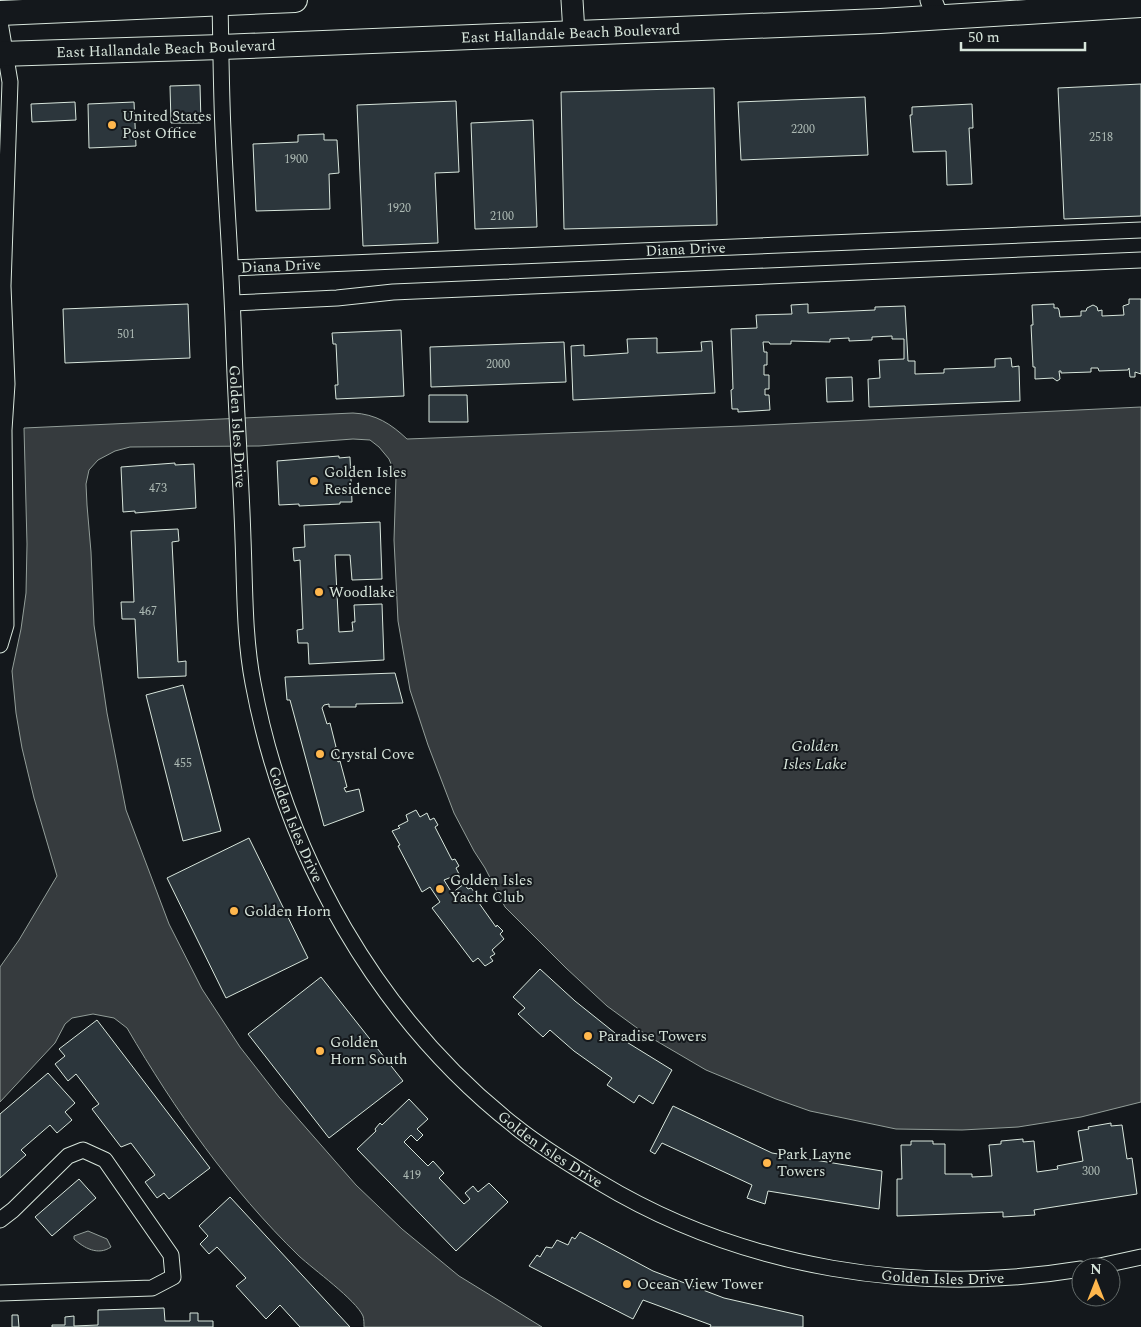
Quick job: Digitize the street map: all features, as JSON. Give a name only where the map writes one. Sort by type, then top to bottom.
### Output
[{"type":"main road","points":[[0,13],[295,0]]},
{"type":"main road","name":"East Hallandale Beach Boulevard","points":[[3,54],[574,33],[938,6],[1141,5]]},
{"type":"street","points":[[572,0],[574,33]]},
{"type":"street","name":"Golden Isles Drive","points":[[220,3],[223,129],[233,303],[236,414],[248,650],[253,684],[280,788],[296,833],[340,922],[394,1003],[438,1054],[516,1128],[618,1194],[677,1222],[766,1254],[849,1272],[942,1280],[992,1279],[1046,1275],[1071,1271]]},
{"type":"street","points":[[0,22],[3,54],[10,82],[3,286],[7,384],[4,430],[3,513],[6,624],[0,645]]},
{"type":"street","name":"Diana Drive","points":[[231,268],[1141,230]]},
{"type":"street","name":"Diana Drive","points":[[233,303],[337,298],[403,292],[1141,260]]},
{"type":"street","points":[[0,1220],[13,1210],[68,1156],[83,1150],[105,1160],[172,1255],[174,1277],[152,1288],[0,1293]]},
{"type":"street","points":[[1121,1261],[1141,1257]]},
{"type":"water","name":"Golden Isles Lake","points":[[1141,407],[1141,1102],[1081,1117],[1018,1127],[962,1130],[896,1129],[810,1111],[706,1070],[648,1036],[607,1006],[505,907],[454,813],[428,745],[410,690],[398,621],[394,540],[396,476],[389,459],[379,447],[370,440],[353,439],[259,446],[130,447],[115,451],[98,460],[89,470],[86,484],[94,625],[107,713],[126,810],[169,924],[202,989],[240,1047],[279,1097],[356,1185],[402,1229],[459,1276],[542,1327],[364,1327],[363,1316],[359,1309],[299,1256],[250,1204],[227,1176],[184,1119],[127,1028],[114,1018],[93,1014],[72,1018],[65,1024],[55,1043],[0,1102],[0,967],[19,940],[57,876],[34,798],[22,748],[12,671],[26,593],[27,544],[24,428],[353,413],[369,415],[383,421],[407,439],[743,426]]},
{"type":"water","points":[[88,1231],[107,1239],[111,1247],[101,1251],[91,1250],[74,1239],[74,1236]]},
{"type":"building","points":[[1141,84],[1141,216],[1064,219],[1058,88]]},
{"type":"building","points":[[200,85],[201,123],[171,123],[170,86]]},
{"type":"building","points":[[714,88],[717,225],[564,229],[561,92]]},
{"type":"building","points":[[865,97],[868,155],[741,160],[738,102]]},
{"type":"building","points":[[456,101],[459,172],[435,173],[438,243],[363,246],[357,105]]},
{"type":"building","points":[[75,102],[76,120],[32,122],[31,104]]},
{"type":"building","name":"United States Post Office","points":[[134,102],[136,146],[89,148],[88,104]]},
{"type":"building","points":[[972,104],[973,128],[969,128],[972,184],[947,185],[946,151],[913,152],[910,115],[912,115],[912,107]]},
{"type":"building","points":[[533,120],[537,227],[475,229],[471,123]]},
{"type":"building","points":[[324,134],[324,140],[337,140],[339,173],[329,174],[330,209],[256,211],[253,144],[298,142],[298,135]]},
{"type":"building","points":[[1129,299],[1141,299],[1141,374],[1135,372],[1135,377],[1130,377],[1129,368],[1128,370],[1099,371],[1098,368],[1091,368],[1091,372],[1061,373],[1059,371],[1060,379],[1057,381],[1053,378],[1035,379],[1031,325],[1033,325],[1032,305],[1054,304],[1054,308],[1059,310],[1060,317],[1081,316],[1081,311],[1086,311],[1087,308],[1093,305],[1097,307],[1098,311],[1102,310],[1102,316],[1124,315],[1123,306],[1129,304]]},
{"type":"building","points":[[188,304],[190,358],[65,363],[63,309]]},
{"type":"building","points":[[808,304],[808,313],[875,310],[875,307],[905,306],[908,361],[915,361],[915,374],[944,373],[944,369],[995,367],[995,359],[1011,358],[1012,367],[1019,366],[1020,401],[869,407],[868,379],[880,378],[879,360],[904,359],[904,339],[892,339],[892,336],[872,337],[872,340],[849,341],[849,338],[830,339],[830,342],[791,341],[791,344],[763,342],[764,352],[767,352],[767,365],[764,365],[764,375],[769,375],[769,389],[765,389],[765,395],[769,395],[770,410],[738,412],[738,409],[732,409],[731,329],[757,328],[756,315],[792,314],[791,305]]},
{"type":"building","points":[[401,330],[404,396],[336,399],[335,385],[338,385],[336,344],[333,344],[332,333]]},
{"type":"building","points":[[657,338],[657,353],[702,351],[701,342],[712,341],[715,393],[573,400],[571,346],[584,345],[584,356],[628,353],[627,339]]},
{"type":"building","points":[[564,342],[566,382],[431,387],[430,347]]},
{"type":"building","points":[[852,377],[853,401],[827,402],[826,378]]},
{"type":"building","points":[[429,395],[467,395],[468,422],[429,422]]},
{"type":"building","name":"Golden Isles Residence","points":[[339,456],[339,458],[350,457],[352,502],[299,506],[299,504],[279,505],[277,461]]},
{"type":"building","points":[[175,463],[175,465],[194,464],[196,508],[135,513],[135,511],[123,512],[121,467]]},
{"type":"building","name":"Woodlake","points":[[380,522],[382,579],[352,580],[350,555],[335,555],[339,632],[353,631],[352,622],[355,622],[354,605],[382,604],[384,660],[309,664],[308,643],[298,643],[297,630],[303,629],[300,560],[294,561],[293,548],[305,547],[304,525]]},
{"type":"building","points":[[178,529],[179,541],[172,542],[178,662],[186,661],[186,676],[138,678],[135,619],[122,619],[121,602],[134,602],[131,531]]},
{"type":"building","name":"Crystal Cove","points":[[395,673],[403,703],[356,704],[356,707],[329,707],[329,704],[324,705],[322,708],[327,724],[330,723],[336,747],[334,748],[338,762],[340,761],[347,787],[344,788],[346,792],[359,789],[364,811],[324,826],[290,700],[287,700],[285,677]]},
{"type":"building","points":[[183,685],[221,831],[183,841],[146,695]]},
{"type":"building","name":"Golden Isles Yacht Club","points":[[416,810],[420,817],[427,813],[430,820],[434,818],[438,825],[435,827],[452,860],[455,859],[459,866],[456,868],[459,874],[444,880],[452,893],[464,884],[468,889],[471,888],[476,894],[474,896],[496,927],[497,925],[503,931],[500,934],[504,939],[492,950],[495,954],[490,957],[493,961],[485,966],[478,958],[473,962],[432,908],[440,902],[430,887],[422,892],[398,846],[400,845],[392,831],[400,828],[398,826],[408,821],[406,815]]},
{"type":"building","name":"Golden Horn","points":[[249,838],[308,958],[226,998],[167,878]]},
{"type":"building","name":"Paradise Towers","points":[[540,969],[575,1001],[625,1041],[672,1070],[653,1104],[639,1095],[634,1103],[607,1085],[612,1078],[574,1051],[550,1030],[543,1037],[518,1014],[525,1008],[513,997]]},
{"type":"building","name":"Golden Horn South","points":[[321,977],[403,1081],[329,1138],[248,1034]]},
{"type":"building","points":[[97,1020],[210,1168],[169,1199],[164,1193],[157,1198],[145,1182],[155,1175],[131,1143],[121,1147],[92,1109],[99,1104],[76,1074],[68,1081],[55,1064],[65,1056],[59,1049]]},
{"type":"building","points":[[48,1073],[75,1103],[65,1112],[72,1120],[57,1133],[50,1125],[21,1150],[26,1155],[0,1178],[0,1114]]},
{"type":"building","points":[[409,1099],[428,1119],[417,1129],[423,1135],[417,1141],[411,1135],[404,1142],[428,1166],[433,1161],[444,1173],[439,1178],[464,1204],[470,1199],[465,1193],[473,1186],[478,1192],[489,1183],[508,1202],[456,1251],[357,1149],[376,1131],[375,1129],[380,1123],[382,1125]]},
{"type":"building","name":"Park Layne Towers","points":[[673,1106],[772,1153],[882,1171],[879,1209],[768,1191],[765,1204],[747,1198],[752,1185],[662,1143],[655,1154],[650,1151]]},
{"type":"building","points":[[1111,1123],[1111,1126],[1122,1125],[1127,1159],[1132,1158],[1137,1194],[1034,1210],[1035,1215],[1003,1217],[1003,1212],[897,1216],[897,1179],[902,1179],[901,1145],[911,1145],[911,1141],[933,1141],[933,1144],[945,1144],[945,1174],[972,1174],[972,1177],[992,1176],[989,1145],[1001,1144],[1001,1141],[1023,1139],[1023,1142],[1034,1141],[1037,1172],[1058,1169],[1057,1166],[1083,1161],[1078,1131],[1089,1129],[1088,1127]]},
{"type":"building","points":[[79,1179],[96,1198],[52,1236],[35,1217]]},
{"type":"building","points":[[230,1197],[350,1327],[300,1327],[280,1305],[266,1319],[236,1286],[246,1278],[217,1247],[209,1254],[200,1244],[208,1236],[199,1226]]},
{"type":"building","name":"Ocean View Tower","points":[[580,1232],[653,1271],[724,1298],[803,1316],[803,1327],[710,1327],[711,1325],[643,1300],[633,1319],[529,1266],[537,1255],[540,1257],[546,1247],[552,1248],[557,1240],[568,1245],[572,1237],[575,1239]]},
{"type":"building","points":[[164,1308],[165,1321],[190,1321],[190,1313],[198,1313],[198,1321],[213,1321],[213,1327],[52,1327],[52,1325],[65,1325],[65,1317],[74,1316],[74,1326],[98,1325],[98,1310]]},
{"type":"building","points":[[12,1315],[18,1315],[19,1327],[12,1327]]},
{"type":"place","name":"United States Post Office","points":[[112,125]]},
{"type":"place","name":"Golden Isles Residence","points":[[314,481]]},
{"type":"place","name":"Woodlake","points":[[319,592]]},
{"type":"place","name":"Crystal Cove","points":[[320,754]]},
{"type":"place","name":"Golden Isles Yacht Club","points":[[440,889]]},
{"type":"place","name":"Golden Horn","points":[[234,911]]},
{"type":"place","name":"Paradise Towers","points":[[588,1036]]},
{"type":"place","name":"Golden Horn South","points":[[320,1051]]},
{"type":"place","name":"Park Layne Towers","points":[[767,1163]]},
{"type":"place","name":"Ocean View Tower","points":[[627,1284]]}]
